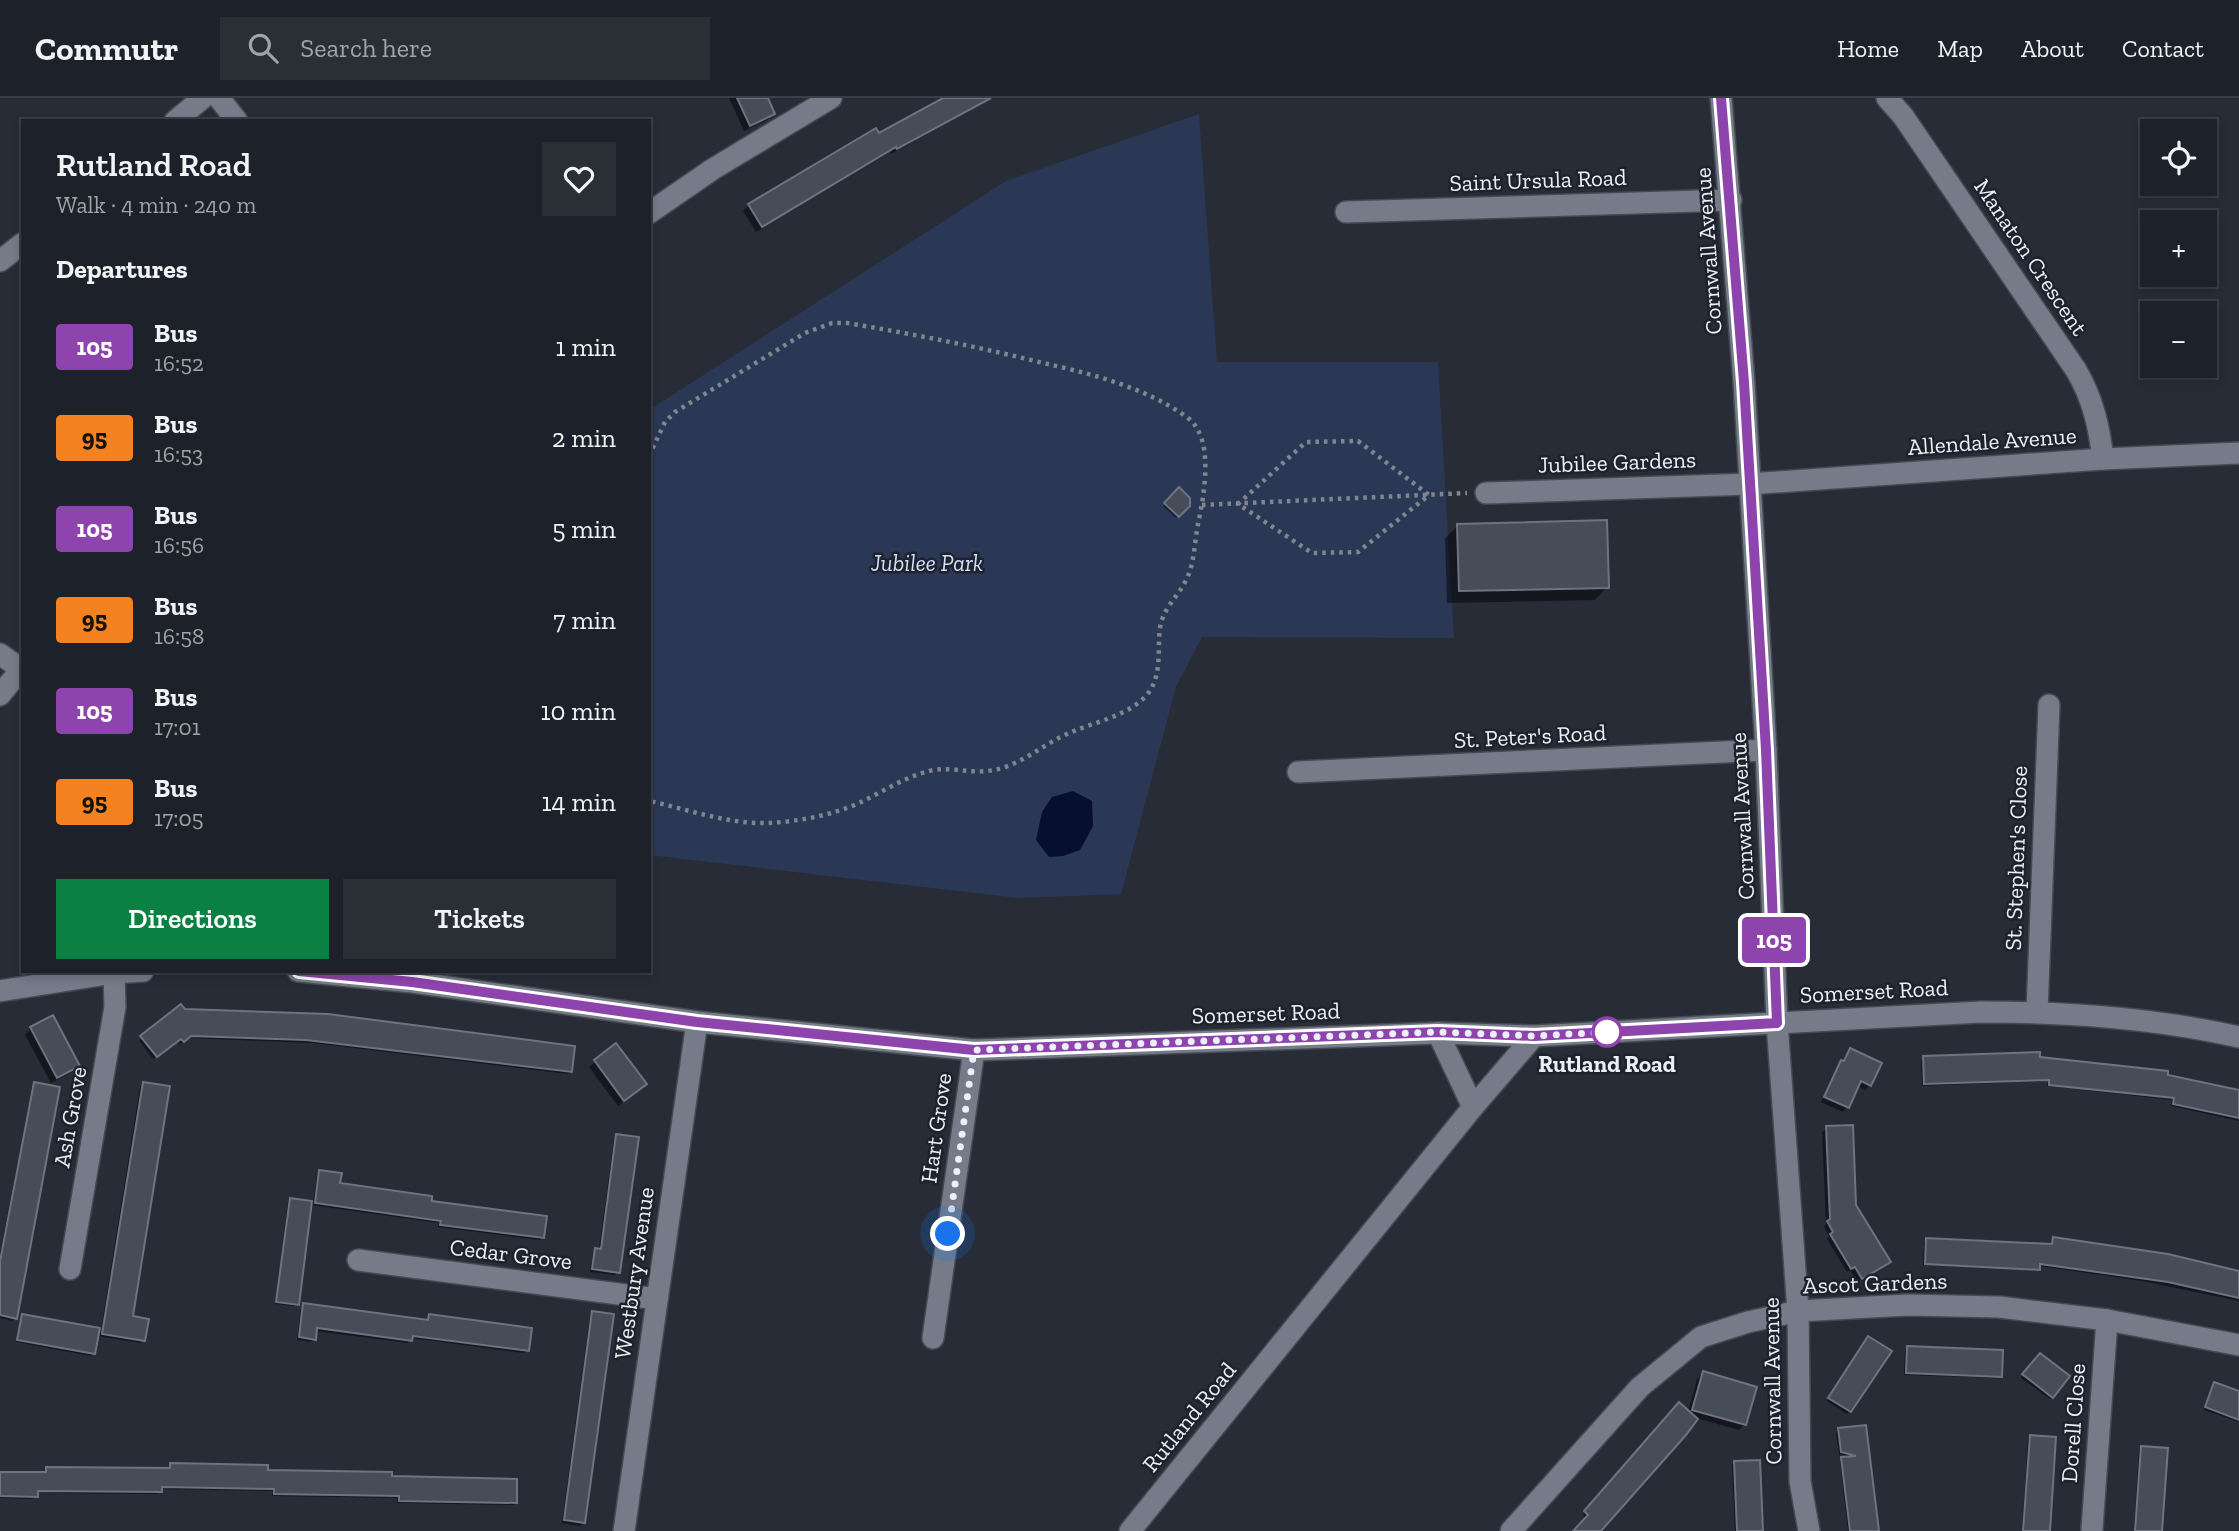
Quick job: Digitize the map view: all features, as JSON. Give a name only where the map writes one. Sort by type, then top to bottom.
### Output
[{"type":"street","points":[[177,119],[203,98]]},
{"type":"street","points":[[219,98],[235,119]]},
{"type":"street","name":"Cornwall Avenue","points":[[1721,98],[1731,200],[1766,750],[1777,1023],[1798,1311],[1800,1481],[1809,1531]]},
{"type":"street","name":"Manaton Crescent","points":[[1887,98],[1903,116],[2076,370],[2092,399],[2103,459]]},
{"type":"street","points":[[651,212],[713,169],[828,99]]},
{"type":"street","name":"Saint Ursula Road","points":[[1346,212],[1731,200]]},
{"type":"street","points":[[0,261],[21,245]]},
{"type":"street","name":"Allendale Avenue","points":[[1749,484],[2103,459],[2239,453]]},
{"type":"street","name":"Jubilee Gardens","points":[[1486,493],[1749,484]]},
{"type":"street","points":[[0,654],[21,667]]},
{"type":"street","points":[[0,695],[21,669]]},
{"type":"street","name":"St. Stephen's Close","points":[[2036,1012],[2049,705]]},
{"type":"street","name":"St. Peter's Road","points":[[1297,772],[1766,750]]},
{"type":"street","points":[[0,991],[114,973]]},
{"type":"street","name":"Ash Grove","points":[[70,1269],[115,1007],[114,973]]},
{"type":"street","name":"Somerset Road","points":[[319,973],[412,982],[697,1022],[974,1050],[1438,1032],[1534,1036],[1968,1013],[2036,1012],[2170,1024],[2239,1037]]},
{"type":"street","name":"Westbury Avenue","points":[[624,1531],[697,1022]]},
{"type":"street","points":[[1438,1032],[1473,1107]]},
{"type":"street","name":"Rutland Road","points":[[1130,1531],[1473,1107],[1534,1036]]},
{"type":"street","name":"Hart Grove","points":[[933,1338],[974,1050]]},
{"type":"street","name":"Cedar Grove","points":[[358,1260],[657,1299]]},
{"type":"street","name":"Ascot Gardens","points":[[1511,1531],[1640,1387],[1701,1337],[1748,1322],[1798,1311],[1908,1305],[1987,1307],[2107,1320],[2239,1345]]},
{"type":"street","name":"Dorell Close","points":[[2092,1529],[2107,1320]]},
{"type":"path","points":[[651,452],[665,422],[675,412],[805,333],[832,323],[847,323],[954,341],[1094,375],[1136,389],[1189,418],[1198,429],[1203,440],[1205,477],[1192,566],[1184,585],[1163,615],[1157,676],[1148,694],[1134,707],[1063,735],[1026,758],[1005,767],[986,771],[934,770],[835,812],[766,823],[734,820],[651,801]]},
{"type":"path","points":[[1238,503],[1306,442],[1358,441],[1429,495]]},
{"type":"path","points":[[1202,505],[1486,493]]},
{"type":"path","points":[[1238,503],[1312,553],[1358,552],[1429,495]]},
{"type":"green space","name":"Jubilee Park","points":[[1199,114],[1217,362],[1438,362],[1454,638],[1202,637],[1176,687],[1121,894],[1019,898],[651,855],[651,409],[1006,181]]},
{"type":"shaded area","points":[[1073,791],[1092,801],[1093,826],[1080,850],[1063,856],[1049,857],[1036,840],[1042,812],[1052,797]]},
{"type":"building","points":[[737,98],[768,98],[775,114],[750,126]]},
{"type":"building","points":[[943,98],[991,98],[897,149],[896,147],[762,227],[748,204],[876,128],[879,133]]},
{"type":"building","points":[[1179,487],[1190,498],[1190,506],[1179,517],[1164,503]]},
{"type":"building","points":[[1607,520],[1609,588],[1459,591],[1457,524]]},
{"type":"building","points":[[181,1004],[185,1009],[328,1014],[575,1046],[572,1072],[306,1040],[191,1036],[184,1042],[181,1039],[157,1057],[140,1036]]},
{"type":"building","points":[[53,1015],[80,1066],[57,1078],[30,1027]]},
{"type":"building","points":[[616,1043],[647,1084],[624,1101],[594,1060]]},
{"type":"building","points":[[1850,1048],[1882,1063],[1871,1086],[1861,1081],[1849,1108],[1824,1097],[1841,1060],[1844,1061]]},
{"type":"building","points":[[2040,1052],[2040,1057],[2168,1071],[2168,1075],[2239,1090],[2239,1118],[2173,1104],[2174,1098],[2049,1085],[2049,1080],[1924,1084],[1923,1056]]},
{"type":"building","points":[[34,1082],[60,1087],[17,1319],[0,1315],[0,1261]]},
{"type":"building","points":[[143,1082],[170,1086],[133,1316],[149,1319],[145,1341],[102,1334]]},
{"type":"building","points":[[1853,1125],[1856,1205],[1891,1262],[1862,1279],[1855,1267],[1851,1269],[1830,1234],[1833,1232],[1827,1221],[1830,1219],[1826,1126]]},
{"type":"building","points":[[616,1134],[639,1137],[620,1273],[592,1269],[595,1248],[601,1249]]},
{"type":"building","points":[[319,1170],[342,1173],[340,1183],[432,1196],[432,1201],[547,1216],[544,1238],[440,1225],[441,1221],[315,1203]]},
{"type":"building","points":[[290,1198],[312,1201],[299,1305],[276,1302]]},
{"type":"building","points":[[2053,1237],[2168,1254],[2239,1271],[2239,1298],[2168,1282],[2040,1264],[2040,1270],[1925,1264],[1926,1238],[2052,1244]]},
{"type":"building","points":[[303,1303],[428,1320],[429,1314],[532,1328],[529,1351],[413,1336],[412,1341],[317,1328],[316,1340],[299,1337]]},
{"type":"building","points":[[592,1311],[614,1314],[585,1523],[564,1520]]},
{"type":"building","points":[[22,1314],[100,1328],[95,1354],[17,1340]]},
{"type":"building","points":[[1868,1336],[1892,1351],[1851,1412],[1828,1398]]},
{"type":"building","points":[[1907,1346],[2003,1350],[2002,1377],[1906,1373]]},
{"type":"building","points":[[2040,1353],[2070,1376],[2053,1398],[2022,1374]]},
{"type":"building","points":[[1703,1371],[1757,1387],[1746,1425],[1692,1410]]},
{"type":"building","points":[[2214,1382],[2239,1391],[2239,1420],[2205,1407]]},
{"type":"building","points":[[1679,1402],[1698,1419],[1686,1435],[1601,1531],[1573,1531],[1588,1515],[1584,1511]]},
{"type":"building","points":[[1866,1425],[1879,1531],[1850,1531],[1841,1457],[1856,1456],[1841,1452],[1838,1428]]},
{"type":"building","points":[[2030,1435],[2056,1437],[2050,1531],[2023,1531]]},
{"type":"building","points":[[2141,1446],[2168,1448],[2162,1531],[2135,1531]]},
{"type":"building","points":[[1760,1460],[1763,1531],[1737,1531],[1734,1461]]},
{"type":"building","points":[[170,1463],[268,1465],[268,1470],[392,1472],[392,1476],[517,1479],[517,1503],[399,1501],[399,1496],[274,1494],[274,1489],[162,1487],[162,1492],[38,1491],[38,1497],[0,1496],[0,1472],[46,1472],[46,1467],[170,1468]]},
{"type":"bus line","name":"105","points":[[320,973],[412,982],[697,1022],[974,1050],[1438,1032],[1534,1036],[1777,1023],[1766,750],[1744,382],[1721,98]]},
{"type":"place","name":"Rutland Road","points":[[1607,1032]]},
{"type":"route","points":[[948,1234],[974,1050],[1438,1032],[1534,1036],[1607,1032]]}]
